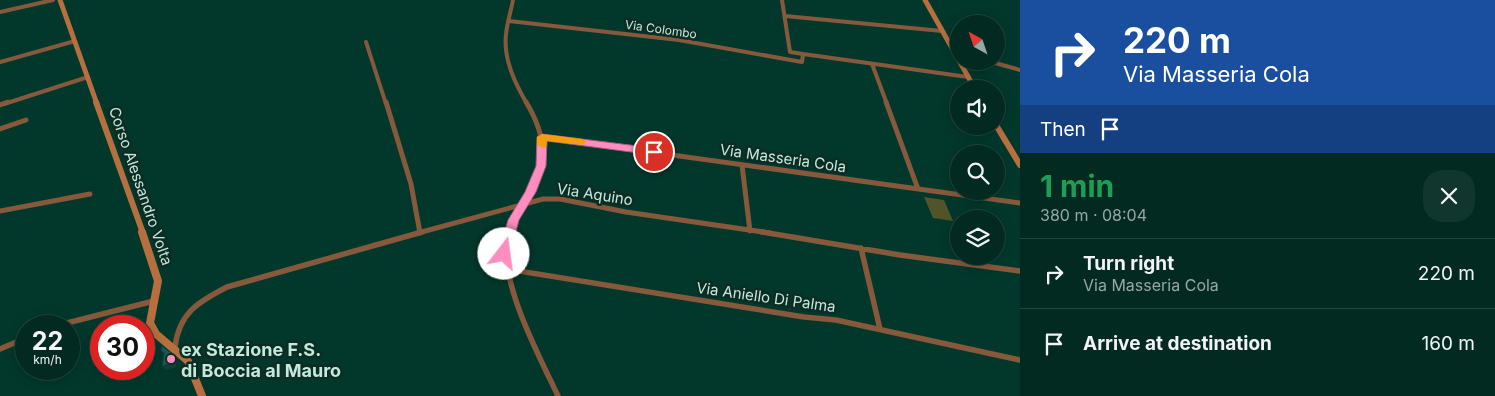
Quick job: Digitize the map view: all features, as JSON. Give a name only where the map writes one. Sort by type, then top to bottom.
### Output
[{"type":"main road","name":"Corso Alessandro Volta","points":[[60,0],[157,274],[158,281],[150,323],[152,329],[160,339],[175,347],[186,358],[192,367],[202,396]]},
{"type":"main road","points":[[925,0],[950,43]]},
{"type":"main road","points":[[965,70],[970,80]]},
{"type":"main road","points":[[1002,135],[1020,165]]},
{"type":"street","points":[[0,12],[53,0]]},
{"type":"street","points":[[513,0],[505,41],[509,63],[541,130],[541,166],[514,220],[504,254],[507,269],[531,336],[558,396]]},
{"type":"street","points":[[782,0],[790,52],[803,54]]},
{"type":"street","points":[[785,16],[942,31]]},
{"type":"street","name":"Via Colombo","points":[[509,21],[678,40],[802,62],[803,54],[968,77]]},
{"type":"street","points":[[0,62],[75,40]]},
{"type":"street","points":[[366,42],[401,145],[413,190],[420,233]]},
{"type":"street","points":[[872,64],[918,189]]},
{"type":"street","points":[[1005,66],[1020,70]]},
{"type":"street","points":[[0,105],[88,77]]},
{"type":"street","points":[[0,129],[26,120]]},
{"type":"street","name":"Via Masseria Cola","points":[[542,137],[1020,203]]},
{"type":"street","points":[[742,165],[750,231]]},
{"type":"street","points":[[0,211],[90,194]]},
{"type":"street","name":"Via Aquino","points":[[175,347],[180,325],[185,317],[228,286],[543,199],[708,223],[900,255],[1020,271]]},
{"type":"street","points":[[861,248],[880,329]]},
{"type":"street","name":"Via Aniello Di Palma","points":[[507,269],[804,317],[836,320],[1020,360]]},
{"type":"street","points":[[80,320],[154,301]]},
{"type":"street","points":[[0,349],[15,343]]},
{"type":"green space","points":[[924,197],[944,200],[950,214],[950,221],[933,218]]},
{"type":"building","points":[[162,346],[171,353],[170,357],[173,356],[172,363],[162,366],[164,353],[161,351]]},
{"type":"slow traffic","points":[[542,144],[542,137],[582,142]]},
{"type":"place","name":"ex Stazione F.S. di Boccia al Mauro","points":[[171,359]]},
{"type":"route","points":[[504,254],[514,220],[530,192],[541,166],[542,137],[654,152]]}]
